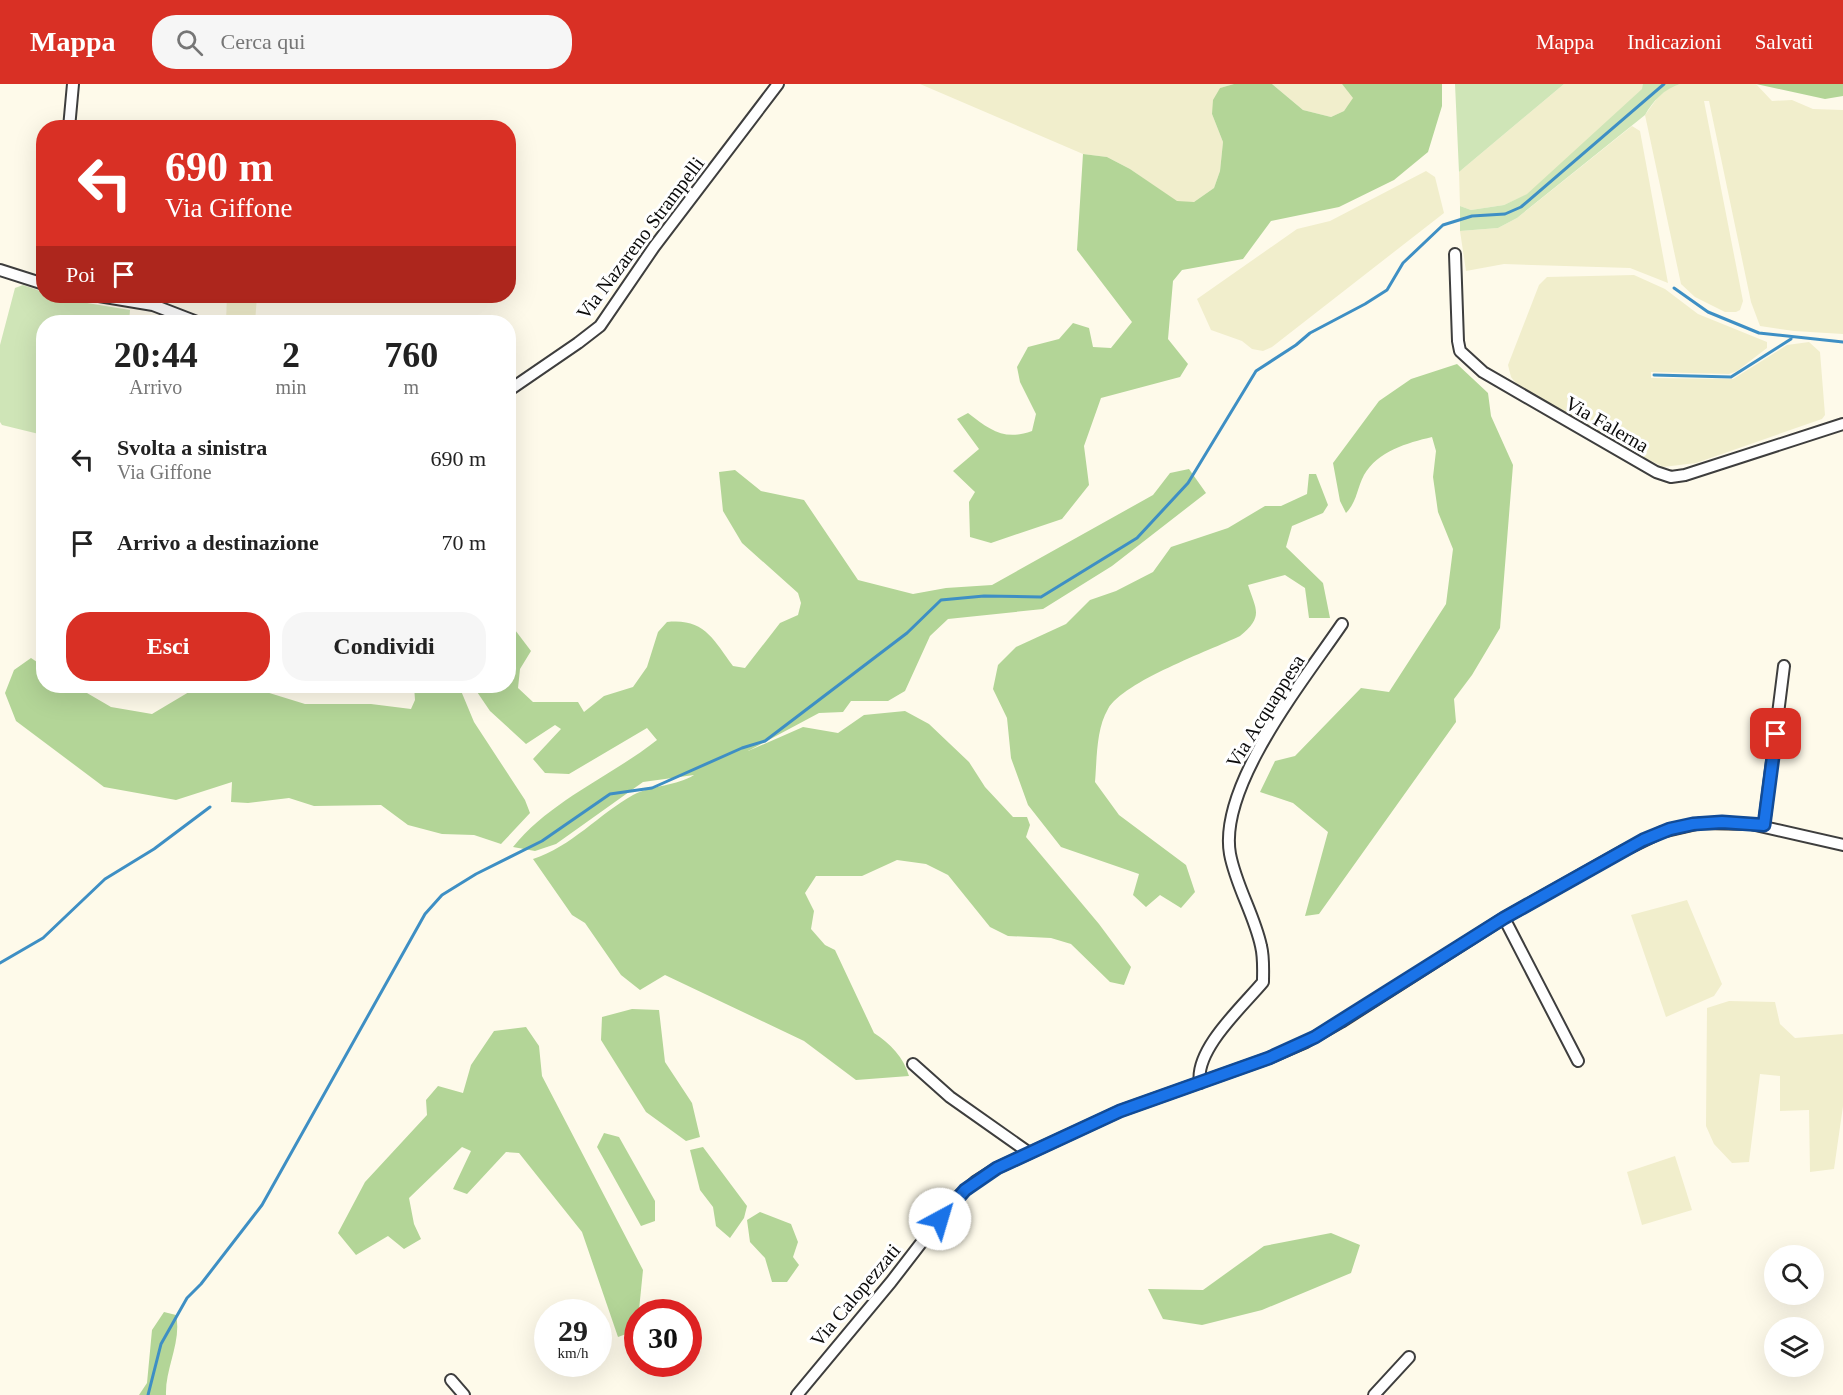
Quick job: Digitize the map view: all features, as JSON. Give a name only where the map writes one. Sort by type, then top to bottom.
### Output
[{"type":"street","points":[[70,120],[73,84]]},
{"type":"street","name":"Via Nazareno Strampelli","points":[[516,386],[600,326],[654,247],[778,84]]},
{"type":"street","name":"Via Falerna","points":[[1455,254],[1458,341],[1460,351],[1464,356],[1493,378],[1656,472],[1671,477],[1682,475],[1843,424]]},
{"type":"street","points":[[0,270],[36,281]]},
{"type":"street","points":[[141,303],[179,315]]},
{"type":"street","name":"Via Acquappesa","points":[[1200,1083],[1199,1067],[1206,1052],[1263,982],[1261,945],[1236,878],[1230,853],[1229,828],[1235,800],[1247,772],[1271,730],[1342,624]]},
{"type":"street","points":[[1764,825],[1784,666]]},
{"type":"street","name":"Via Calopezzati","points":[[797,1395],[891,1282],[960,1194],[983,1176],[1028,1152],[1120,1111],[1269,1058],[1315,1037],[1504,918],[1614,855],[1662,832],[1686,825],[1708,823],[1764,825],[1843,845]]},
{"type":"street","points":[[1504,918],[1578,1060]]},
{"type":"street","points":[[913,1064],[950,1098],[1028,1152]]},
{"type":"street","points":[[1374,1395],[1409,1358]]},
{"type":"street","points":[[451,1380],[464,1395]]},
{"type":"shaded area","points":[[920,84],[1234,84],[1220,88],[1212,114],[1223,142],[1220,171],[1214,188],[1194,202],[1177,202],[1130,169],[1107,157],[1083,154]]},
{"type":"shaded area","points":[[1272,84],[1342,84],[1354,98],[1344,111],[1331,117],[1303,110]]},
{"type":"shaded area","points":[[1564,84],[1643,84],[1643,89],[1528,194],[1504,205],[1471,210],[1460,206],[1459,172]]},
{"type":"shaded area","points":[[1680,84],[1756,84],[1772,101],[1792,100],[1813,109],[1843,110],[1843,334],[1760,326],[1751,302],[1709,101],[1704,101],[1743,301],[1740,310],[1725,312],[1695,297],[1681,284],[1645,115],[1658,97],[1670,87]]},
{"type":"shaded area","points":[[1632,126],[1640,131],[1668,283],[1630,268],[1504,264],[1466,271],[1460,231],[1498,228],[1517,218]]},
{"type":"shaded area","points":[[1426,171],[1435,177],[1444,213],[1272,347],[1263,351],[1252,349],[1242,341],[1211,330],[1197,299],[1297,229],[1330,221]]},
{"type":"shaded area","points":[[1634,275],[1665,289],[1698,314],[1767,342],[1767,348],[1737,371],[1729,374],[1651,372],[1651,378],[1733,379],[1787,345],[1809,342],[1820,352],[1825,415],[1822,419],[1696,463],[1663,467],[1613,442],[1518,386],[1511,377],[1508,365],[1539,285],[1547,277]]},
{"type":"shaded area","points":[[227,303],[256,303],[256,315],[226,315]]},
{"type":"shaded area","points":[[1687,900],[1722,984],[1714,996],[1666,1017],[1631,915]]},
{"type":"shaded area","points":[[1729,1001],[1775,1002],[1780,1024],[1795,1038],[1843,1034],[1843,1106],[1834,1169],[1810,1172],[1809,1110],[1780,1111],[1780,1076],[1760,1074],[1749,1162],[1732,1163],[1714,1144],[1706,1126],[1707,1008]]},
{"type":"shaded area","points":[[1675,1156],[1692,1210],[1642,1225],[1627,1172]]},
{"type":"green space","points":[[1234,84],[1272,84],[1303,110],[1331,117],[1344,111],[1353,98],[1342,84],[1442,84],[1442,106],[1428,152],[1394,180],[1339,207],[1271,221],[1243,259],[1182,270],[1173,281],[1168,339],[1188,364],[1180,377],[1101,398],[1084,446],[1089,485],[1062,519],[991,543],[970,537],[969,502],[975,492],[953,471],[979,449],[957,419],[968,413],[991,429],[1005,434],[1022,434],[1032,431],[1036,414],[1020,382],[1017,367],[1028,347],[1059,339],[1073,323],[1089,328],[1093,347],[1111,348],[1132,322],[1077,250],[1083,154],[1107,157],[1130,169],[1177,201],[1194,202],[1214,188],[1220,171],[1223,142],[1212,114],[1213,100],[1220,88]]},
{"type":"green space","points":[[1455,84],[1564,84],[1459,172]]},
{"type":"green space","points":[[1643,84],[1680,84],[1664,92],[1655,100],[1645,115],[1517,218],[1498,228],[1460,231],[1460,206],[1471,210],[1504,205],[1527,194],[1642,89]]},
{"type":"green space","points":[[1756,84],[1843,84],[1843,96],[1825,99]]},
{"type":"green space","points":[[23,285],[36,290],[36,303],[87,303],[130,310],[130,315],[36,315],[36,433],[2,425],[0,422],[0,345],[15,288]]},
{"type":"green space","points":[[1457,364],[1488,393],[1491,416],[1513,465],[1500,628],[1472,675],[1454,699],[1456,722],[1319,914],[1305,916],[1328,832],[1293,803],[1260,792],[1275,761],[1295,756],[1361,688],[1389,692],[1446,604],[1453,549],[1438,512],[1433,477],[1436,451],[1432,437],[1403,445],[1377,460],[1364,475],[1346,513],[1340,501],[1333,463],[1379,401],[1411,379]]},
{"type":"green space","points":[[1189,469],[1206,493],[1112,566],[1043,609],[948,619],[930,636],[905,691],[888,701],[851,701],[843,712],[819,713],[748,751],[803,727],[838,733],[864,715],[905,711],[929,724],[969,762],[985,787],[1013,817],[1027,817],[1030,825],[1026,837],[1099,924],[1131,967],[1124,985],[1110,982],[1071,944],[1051,938],[1008,936],[990,927],[948,875],[926,864],[897,860],[862,876],[816,876],[805,893],[814,911],[811,929],[825,945],[835,950],[874,1033],[896,1051],[909,1076],[856,1080],[804,1041],[665,975],[640,990],[621,975],[585,923],[572,915],[533,859],[560,847],[633,795],[694,775],[643,782],[556,844],[535,851],[513,847],[528,830],[563,802],[657,740],[647,728],[569,774],[545,773],[533,759],[561,729],[555,725],[526,744],[490,711],[478,693],[516,693],[516,631],[531,651],[520,669],[518,688],[533,702],[578,702],[584,712],[604,696],[633,687],[647,667],[658,632],[667,622],[690,623],[699,627],[713,639],[733,666],[745,668],[780,623],[798,615],[801,603],[798,593],[742,543],[723,511],[719,472],[735,470],[761,491],[804,500],[858,580],[913,594],[946,588],[992,585],[1153,495],[1170,473]]},
{"type":"green space","points":[[1309,474],[1316,474],[1328,505],[1323,513],[1292,526],[1286,547],[1323,583],[1330,618],[1309,618],[1305,588],[1285,575],[1248,585],[1256,612],[1248,629],[1240,636],[1168,668],[1131,688],[1117,698],[1104,717],[1098,744],[1095,782],[1119,815],[1186,865],[1195,892],[1181,908],[1160,895],[1146,907],[1133,895],[1139,874],[1061,847],[1028,805],[1011,758],[1007,718],[993,689],[998,665],[1016,647],[1066,624],[1090,600],[1116,591],[1153,572],[1171,547],[1228,528],[1265,506],[1281,506],[1307,494]]},
{"type":"green space","points":[[31,658],[36,661],[36,693],[87,693],[111,707],[152,714],[187,693],[270,693],[305,704],[371,704],[411,709],[415,700],[414,693],[462,693],[474,722],[525,800],[530,813],[501,844],[474,835],[442,834],[408,825],[381,805],[314,806],[289,798],[248,803],[231,802],[232,782],[176,800],[104,787],[16,721],[5,693],[14,670]]},
{"type":"green space","points":[[632,1009],[659,1010],[665,1062],[692,1103],[700,1137],[686,1141],[646,1112],[601,1040],[602,1017]]},
{"type":"green space","points":[[526,1027],[539,1046],[542,1076],[643,1270],[640,1299],[624,1299],[624,1335],[618,1337],[612,1320],[612,1299],[605,1299],[582,1232],[519,1153],[506,1152],[467,1194],[453,1189],[471,1151],[462,1147],[409,1198],[414,1224],[421,1239],[404,1249],[388,1236],[356,1255],[338,1233],[365,1182],[427,1115],[426,1100],[438,1086],[463,1093],[471,1065],[494,1031]]},
{"type":"green space","points":[[604,1133],[619,1137],[655,1201],[655,1221],[641,1226],[597,1147]]},
{"type":"green space","points":[[703,1147],[747,1206],[744,1218],[730,1238],[716,1226],[713,1207],[700,1190],[690,1150]]},
{"type":"green space","points":[[760,1212],[791,1224],[798,1242],[793,1257],[799,1265],[787,1282],[772,1282],[765,1258],[750,1242],[747,1220]]},
{"type":"green space","points":[[1331,1233],[1360,1245],[1351,1273],[1262,1310],[1202,1325],[1163,1319],[1148,1289],[1203,1290],[1264,1246]]},
{"type":"green space","points":[[164,1312],[176,1315],[177,1325],[166,1395],[139,1395],[147,1383],[152,1330]]},
{"type":"waterway","points":[[148,1395],[161,1344],[187,1298],[201,1284],[262,1205],[425,914],[442,895],[476,874],[542,841],[610,794],[652,788],[742,748],[765,741],[907,633],[941,600],[984,596],[1041,597],[1137,538],[1188,483],[1256,371],[1310,333],[1387,290],[1403,263],[1443,225],[1472,216],[1505,214],[1521,207],[1664,84]]},
{"type":"waterway","points":[[1674,288],[1708,312],[1759,333],[1843,342]]},
{"type":"waterway","points":[[1654,375],[1731,377],[1791,339]]},
{"type":"waterway","points":[[0,963],[43,938],[105,879],[154,849],[210,807]]},
{"type":"route","points":[[940,1219],[965,1190],[997,1168],[1120,1111],[1269,1058],[1315,1037],[1504,918],[1643,840],[1670,829],[1693,824],[1722,822],[1764,825],[1776,734]]}]
